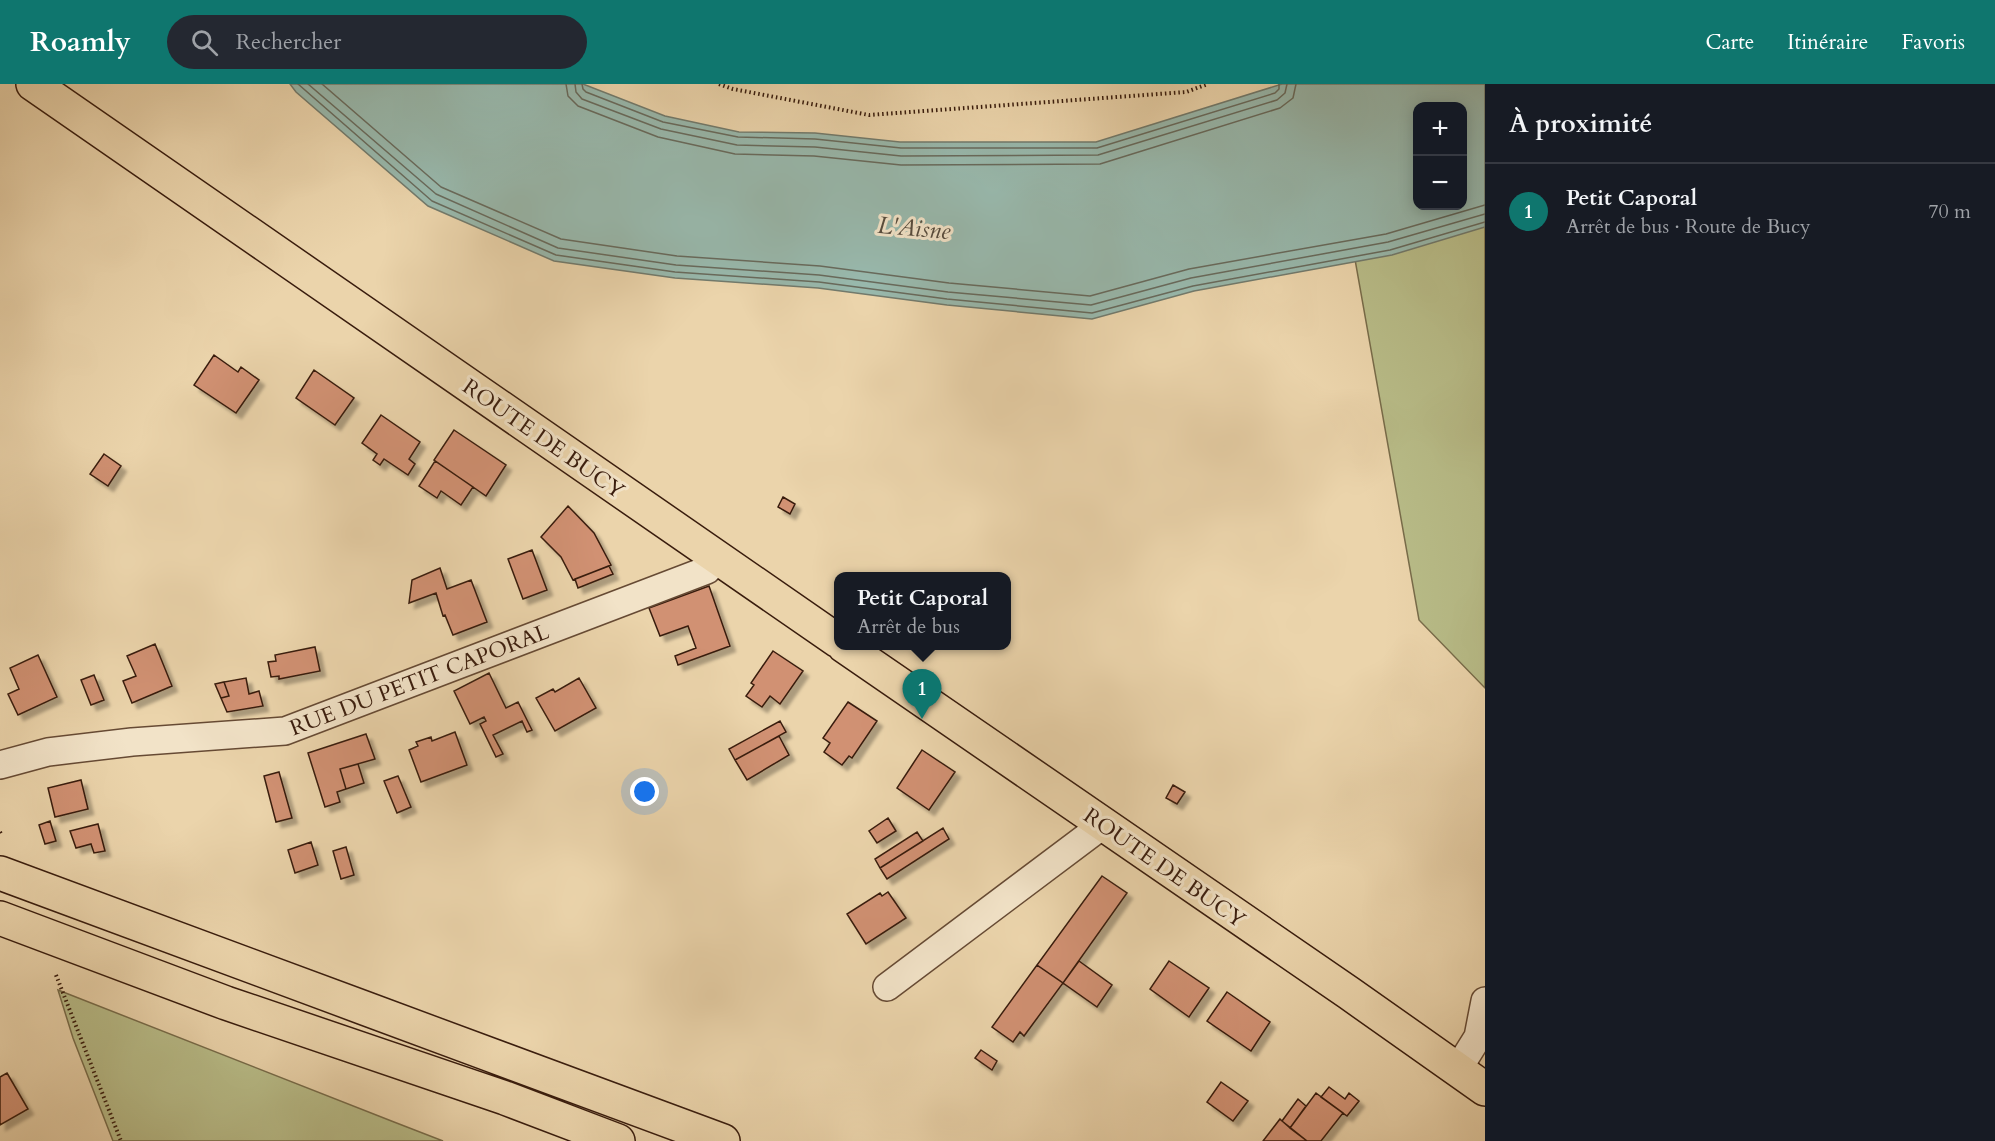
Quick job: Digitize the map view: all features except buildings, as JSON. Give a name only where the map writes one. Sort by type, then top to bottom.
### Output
[{"type":"main road","name":"ROUTE DE BUCY","points":[[33,84],[834,638]]},
{"type":"main road","name":"ROUTE DE BUCY","points":[[851,650],[1485,1089]]},
{"type":"main road","points":[[0,873],[240,964],[514,1062],[723,1141]]},
{"type":"main road","points":[[0,918],[226,1003],[505,1098],[618,1141]]},
{"type":"street","name":"RUE DU PETIT CAPORAL","points":[[0,765],[48,752],[132,742],[285,731],[707,570],[717,557]]},
{"type":"street","points":[[887,987],[1104,824]]},
{"type":"street","points":[[1458,1069],[1481,1039],[1485,1000]]},
{"type":"path","points":[[719,84],[733,89],[869,115],[1186,92],[1208,84]]},
{"type":"path","points":[[56,975],[121,1141]]},
{"type":"green space","points":[[1485,156],[1485,688],[1419,620],[1348,220],[1413,207],[1413,210],[1467,210],[1467,195]]},
{"type":"green space","points":[[58,990],[443,1141],[113,1141],[73,1038]]},
{"type":"water","name":"L'Aisne","points":[[290,84],[583,84],[665,116],[739,132],[815,133],[900,142],[1096,142],[1282,84],[1485,84],[1485,227],[1392,255],[1194,291],[1092,319],[947,305],[818,288],[675,278],[554,261],[428,206],[296,92]]},
{"type":"place","name":"Petit Caporal","points":[[922,719]]}]
